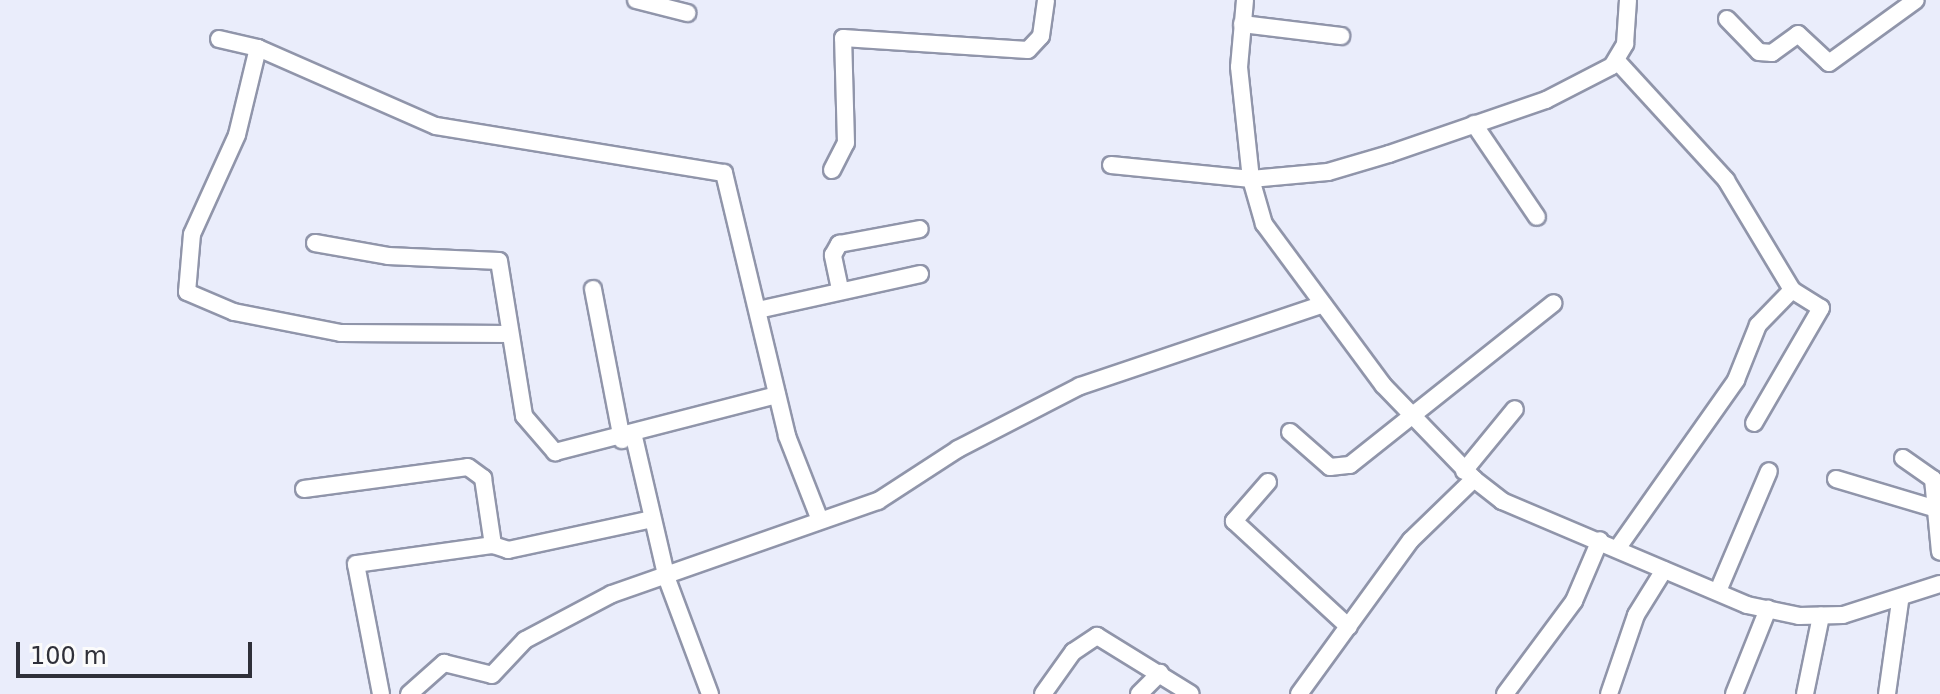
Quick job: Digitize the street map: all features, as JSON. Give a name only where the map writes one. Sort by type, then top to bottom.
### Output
[{"type":"street","points":[[636,0],[687,13]]},
{"type":"street","points":[[832,170],[846,143],[843,38],[1028,50],[1041,36],[1046,0]]},
{"type":"street","points":[[1245,0],[1239,67],[1251,179],[1264,224],[1412,417],[1469,475],[1502,501],[1600,540],[1664,570],[1768,609],[1821,616],[1900,601],[1940,584]]},
{"type":"street","points":[[1618,62],[1628,0]]},
{"type":"street","points":[[1727,19],[1759,52],[1772,53],[1798,34],[1829,63],[1916,0]]},
{"type":"street","points":[[1242,24],[1341,36]]},
{"type":"street","points":[[219,39],[258,48],[436,126],[722,172],[777,395],[820,520]]},
{"type":"street","points":[[258,48],[237,135],[192,234],[187,292],[234,312],[333,332],[510,334]]},
{"type":"street","points":[[1111,165],[1251,179],[1328,172],[1546,100],[1618,62]]},
{"type":"street","points":[[1618,62],[1726,180],[1792,290],[1820,310],[1754,423]]},
{"type":"street","points":[[1474,124],[1537,217]]},
{"type":"street","points":[[840,289],[833,255],[839,244],[920,229]]},
{"type":"street","points":[[315,243],[499,261],[524,416],[544,446],[569,453],[777,395]]},
{"type":"street","points":[[758,310],[840,289],[920,274]]},
{"type":"street","points":[[593,289],[628,438],[667,579],[710,694]]},
{"type":"street","points":[[1617,549],[1736,380],[1758,325],[1792,290]]},
{"type":"street","points":[[1290,432],[1330,467],[1342,468],[1412,417],[1554,303]]},
{"type":"street","points":[[409,694],[444,663],[492,675],[511,650],[556,620],[878,501],[958,449],[1080,386],[1323,304]]},
{"type":"street","points":[[1299,694],[1411,540],[1469,475],[1515,409]]},
{"type":"street","points":[[1903,458],[1929,471],[1940,552]]},
{"type":"street","points":[[304,489],[468,467],[483,478],[493,545]]},
{"type":"street","points":[[1718,591],[1769,471]]},
{"type":"street","points":[[1836,479],[1933,508]]},
{"type":"street","points":[[1268,482],[1234,521],[1349,627]]},
{"type":"street","points":[[381,694],[356,564],[493,545],[508,550],[652,519]]},
{"type":"street","points":[[1505,694],[1574,601],[1600,540]]},
{"type":"street","points":[[1609,694],[1636,615],[1664,570]]},
{"type":"street","points":[[1887,694],[1900,601]]},
{"type":"street","points":[[1734,694],[1768,609]]},
{"type":"street","points":[[1805,694],[1821,616]]},
{"type":"street","points":[[1043,694],[1092,637],[1160,673],[1191,694]]},
{"type":"street","points":[[1139,694],[1160,673]]}]
